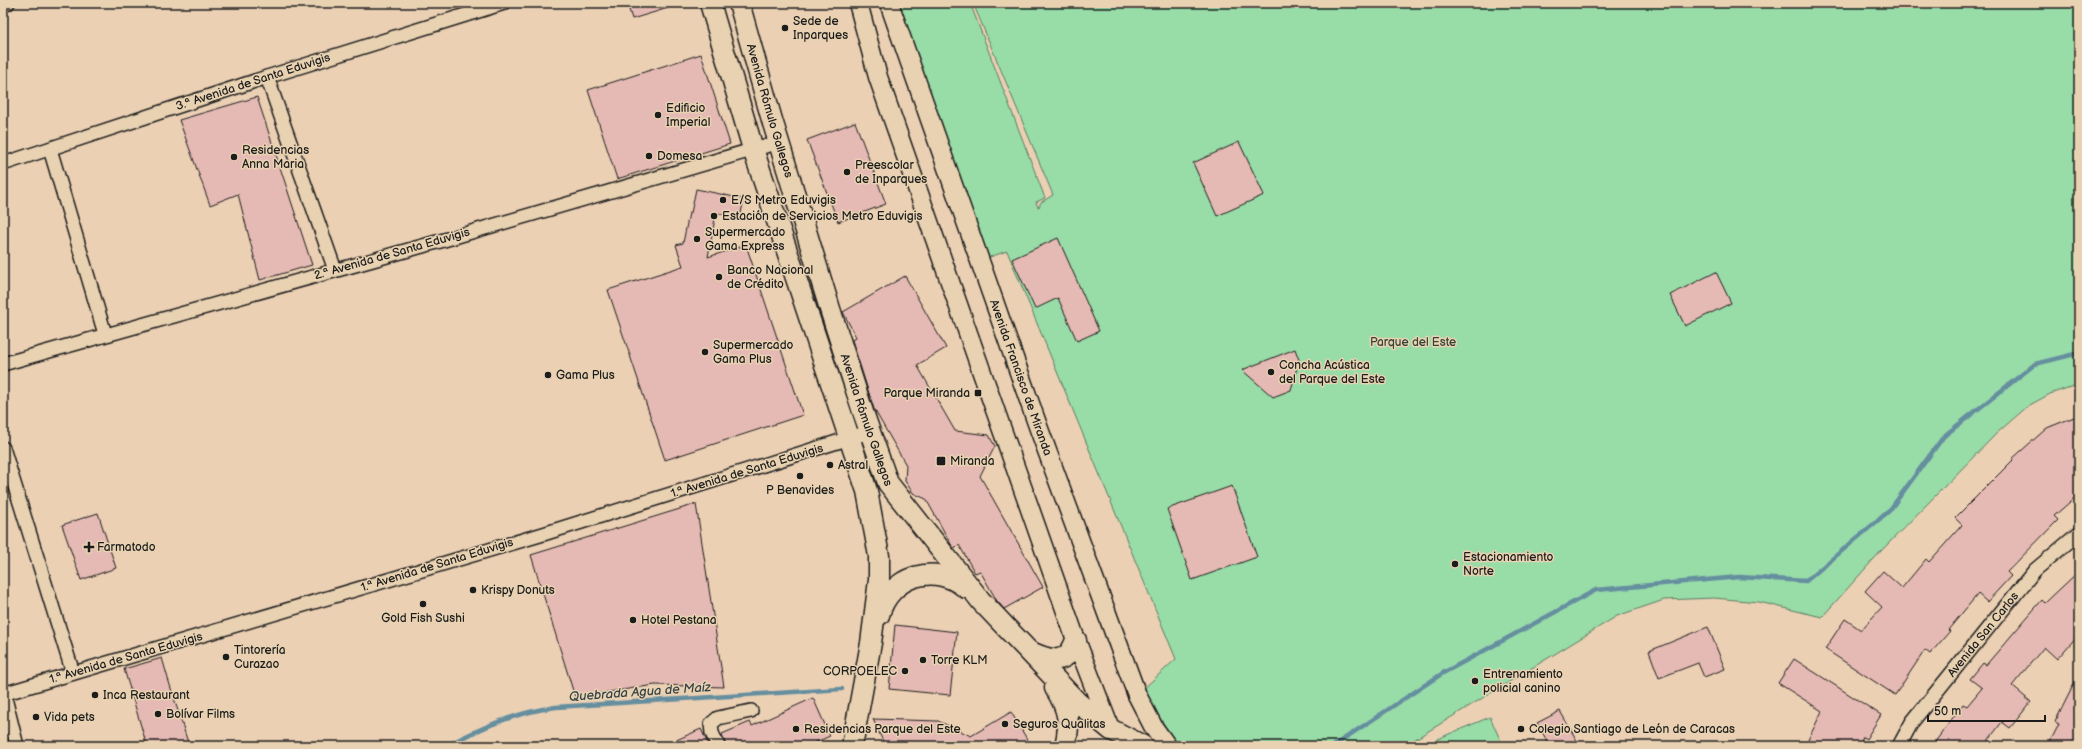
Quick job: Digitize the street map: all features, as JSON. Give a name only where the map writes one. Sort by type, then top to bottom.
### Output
[{"type":"main road","name":"Avenida Rómulo Gallegos","points":[[710,3],[753,149],[867,491],[879,556],[879,580],[871,643],[852,746]]},
{"type":"main road","name":"Avenida Rómulo Gallegos","points":[[739,3],[779,142],[870,432],[888,483],[981,601],[1077,702],[1110,729],[1143,746]]},
{"type":"main road","points":[[858,3],[878,77],[1076,640],[1110,729],[1123,746]]},
{"type":"main road","name":"Avenida Francisco de Miranda","points":[[889,3],[1039,429],[1137,695],[1154,728],[1167,746]]},
{"type":"main road","points":[[871,643],[881,608],[886,597],[897,586],[908,579],[925,575],[949,577],[958,581],[981,601]]},
{"type":"main road","points":[[1027,650],[1048,659],[1059,659],[1072,650],[1076,640]]},
{"type":"main road","points":[[1027,650],[1052,684],[1063,703],[1069,725],[1066,746]]},
{"type":"street","points":[[3,5],[8,3]]},
{"type":"street","name":"3.ª Avenida de Santa Eduvigis","points":[[3,164],[267,77],[504,3]]},
{"type":"street","points":[[267,77],[335,270]]},
{"type":"street","name":"2.ª Avenida de Santa Eduvigis","points":[[3,364],[779,142]]},
{"type":"street","points":[[50,149],[106,334]]},
{"type":"street","name":"1.ª Avenida de Santa Eduvigis","points":[[3,694],[524,539],[849,440],[870,432]]},
{"type":"street","points":[[3,448],[73,673]]},
{"type":"street","name":"Avenida San Carlos","points":[[1899,746],[1912,722],[2035,570],[2079,533]]},
{"type":"street","points":[[3,694],[17,746]]},
{"type":"street","points":[[718,746],[712,733],[711,724],[718,718],[751,711]]},
{"type":"green space","name":"Parque del Este","points":[[894,3],[970,3],[1045,198],[1036,202],[1038,207],[1040,206],[1040,203],[1053,195],[973,3],[2079,3],[2079,384],[2050,394],[2028,406],[1997,433],[1882,550],[1822,617],[1759,602],[1714,598],[1664,600],[1617,616],[1404,746],[1178,746],[1142,690],[1176,659],[1007,251],[987,258]]},
{"type":"green space","points":[[1490,717],[1503,746],[1440,746],[1437,739]]},
{"type":"building","points":[[627,3],[675,3],[675,6],[632,19]]},
{"type":"building","name":"Edificio Imperial","points":[[701,54],[730,144],[617,179],[588,90]]},
{"type":"building","name":"Residencias Anna Maria","points":[[257,97],[312,265],[260,280],[238,194],[210,205],[179,120]]},
{"type":"building","name":"Preescolar de Inparques","points":[[855,122],[886,204],[838,222],[807,140]]},
{"type":"building","points":[[1239,142],[1264,195],[1217,216],[1193,163]]},
{"type":"building","name":"Supermercado Gama Plus","points":[[696,189],[744,199],[740,218],[716,213],[708,257],[746,245],[803,415],[665,460],[608,290],[683,266],[676,245],[683,243]]},
{"type":"building","points":[[1058,238],[1099,331],[1077,341],[1058,298],[1035,309],[1012,259]]},
{"type":"building","points":[[1716,272],[1731,303],[1685,326],[1670,295]]},
{"type":"building","points":[[905,276],[946,348],[917,365],[955,431],[989,435],[995,446],[980,476],[1043,587],[1004,609],[997,601],[980,571],[975,573],[959,545],[954,548],[952,546],[926,499],[913,493],[905,481],[906,465],[874,409],[852,340],[856,337],[843,312]]},
{"type":"building","name":"Concha Acústica del Parque del Este","points":[[1295,349],[1299,360],[1291,390],[1273,397],[1242,370]]},
{"type":"building","points":[[2079,415],[2079,494],[2054,516],[2058,520],[2007,572],[2011,576],[1987,602],[1978,594],[1948,630],[1950,631],[1930,654],[1925,650],[1895,695],[1825,649],[1845,619],[1861,630],[1882,607],[1865,591],[1883,571],[1902,588],[1926,559],[1929,562],[1962,525],[1955,518],[2013,460],[2012,459],[2047,428]]},
{"type":"building","points":[[1232,486],[1257,557],[1192,580],[1167,509]]},
{"type":"building","name":"Hotel Pestana","points":[[696,504],[724,687],[655,685],[575,697],[531,555]]},
{"type":"building","name":"Farmatodo","points":[[98,513],[116,568],[81,580],[62,525]]},
{"type":"building","points":[[2079,571],[2079,634],[2057,659],[2044,647],[2012,686],[2031,702],[2010,728],[2002,722],[1984,746],[1932,746],[1963,704],[1967,706],[1982,688],[1970,679],[1983,663],[1986,665],[2042,600],[2045,603]]},
{"type":"building","name":"Torre KLM","points":[[895,625],[957,632],[950,695],[889,689]]},
{"type":"building","points":[[1708,627],[1725,669],[1704,677],[1698,663],[1659,678],[1649,651]]},
{"type":"building","name":"Bolívar Films","points":[[162,658],[189,746],[147,746],[124,669]]},
{"type":"building","points":[[1794,659],[1881,715],[1866,739],[1863,737],[1859,746],[1820,746],[1808,740],[1822,711],[1778,683]]},
{"type":"building","points":[[2079,674],[2079,746],[2048,746],[2059,724],[2055,722]]},
{"type":"building","name":"Residencias Parque del Este","points":[[813,698],[830,736],[807,746],[726,746],[722,734],[750,722],[752,726]]},
{"type":"building","points":[[1560,711],[1580,746],[1550,746],[1537,723]]},
{"type":"building","points":[[1011,712],[1031,746],[885,746],[873,719],[938,721],[971,736]]},
{"type":"building","points":[[701,729],[709,746],[663,746]]},
{"type":"waterway","points":[[1333,746],[1443,673],[1596,590],[1739,577],[1806,581],[1889,511],[1944,436],[2035,364],[2079,353]]},
{"type":"waterway","name":"Quebrada Agua de Maíz","points":[[446,746],[499,722],[541,709],[842,689]]},
{"type":"place","name":"Sede de Inparques","points":[[785,28]]},
{"type":"place","name":"Edificio Imperial","points":[[658,115]]},
{"type":"place","name":"Domesa","points":[[649,156]]},
{"type":"place","name":"Residencias Anna Maria","points":[[234,157]]},
{"type":"place","name":"Preescolar de Inparques","points":[[847,172]]},
{"type":"place","name":"E/S Metro Eduvigis","points":[[723,200]]},
{"type":"place","name":"Estación de Servicios Metro Eduvigis","points":[[714,216]]},
{"type":"place","name":"Supermercado Gama Express","points":[[697,239]]},
{"type":"place","name":"Banco Nacional de Crédito","points":[[719,277]]},
{"type":"place","name":"Supermercado Gama Plus","points":[[705,352]]},
{"type":"place","name":"Concha Acústica del Parque del Este","points":[[1271,372]]},
{"type":"place","name":"Gama Plus","points":[[548,375]]},
{"type":"place","name":"Parque Miranda","points":[[978,393]]},
{"type":"place","name":"Miranda","points":[[941,461]]},
{"type":"place","name":"Astral","points":[[830,465]]},
{"type":"place","name":"P Benavides","points":[[800,476]]},
{"type":"place","name":"Farmatodo","points":[[89,547]]},
{"type":"place","name":"Estacionamiento Norte","points":[[1455,564]]},
{"type":"place","name":"Krispy Donuts","points":[[473,590]]},
{"type":"place","name":"Gold Fish Sushi","points":[[423,604]]},
{"type":"place","name":"Hotel Pestana","points":[[633,620]]},
{"type":"place","name":"Tintorería Curazao","points":[[226,657]]},
{"type":"place","name":"Torre KLM","points":[[923,660]]},
{"type":"place","name":"CORPOELEC","points":[[905,671]]},
{"type":"place","name":"Entrenamiento policial canino","points":[[1475,681]]},
{"type":"place","name":"Inca Restaurant","points":[[95,695]]},
{"type":"place","name":"Bolívar Films","points":[[158,714]]},
{"type":"place","name":"Vida pets","points":[[36,717]]},
{"type":"place","name":"Seguros Qualitas","points":[[1005,724]]},
{"type":"place","name":"Residencias Parque del Este","points":[[796,729]]},
{"type":"place","name":"Colegio Santiago de León de Caracas","points":[[1521,729]]}]
